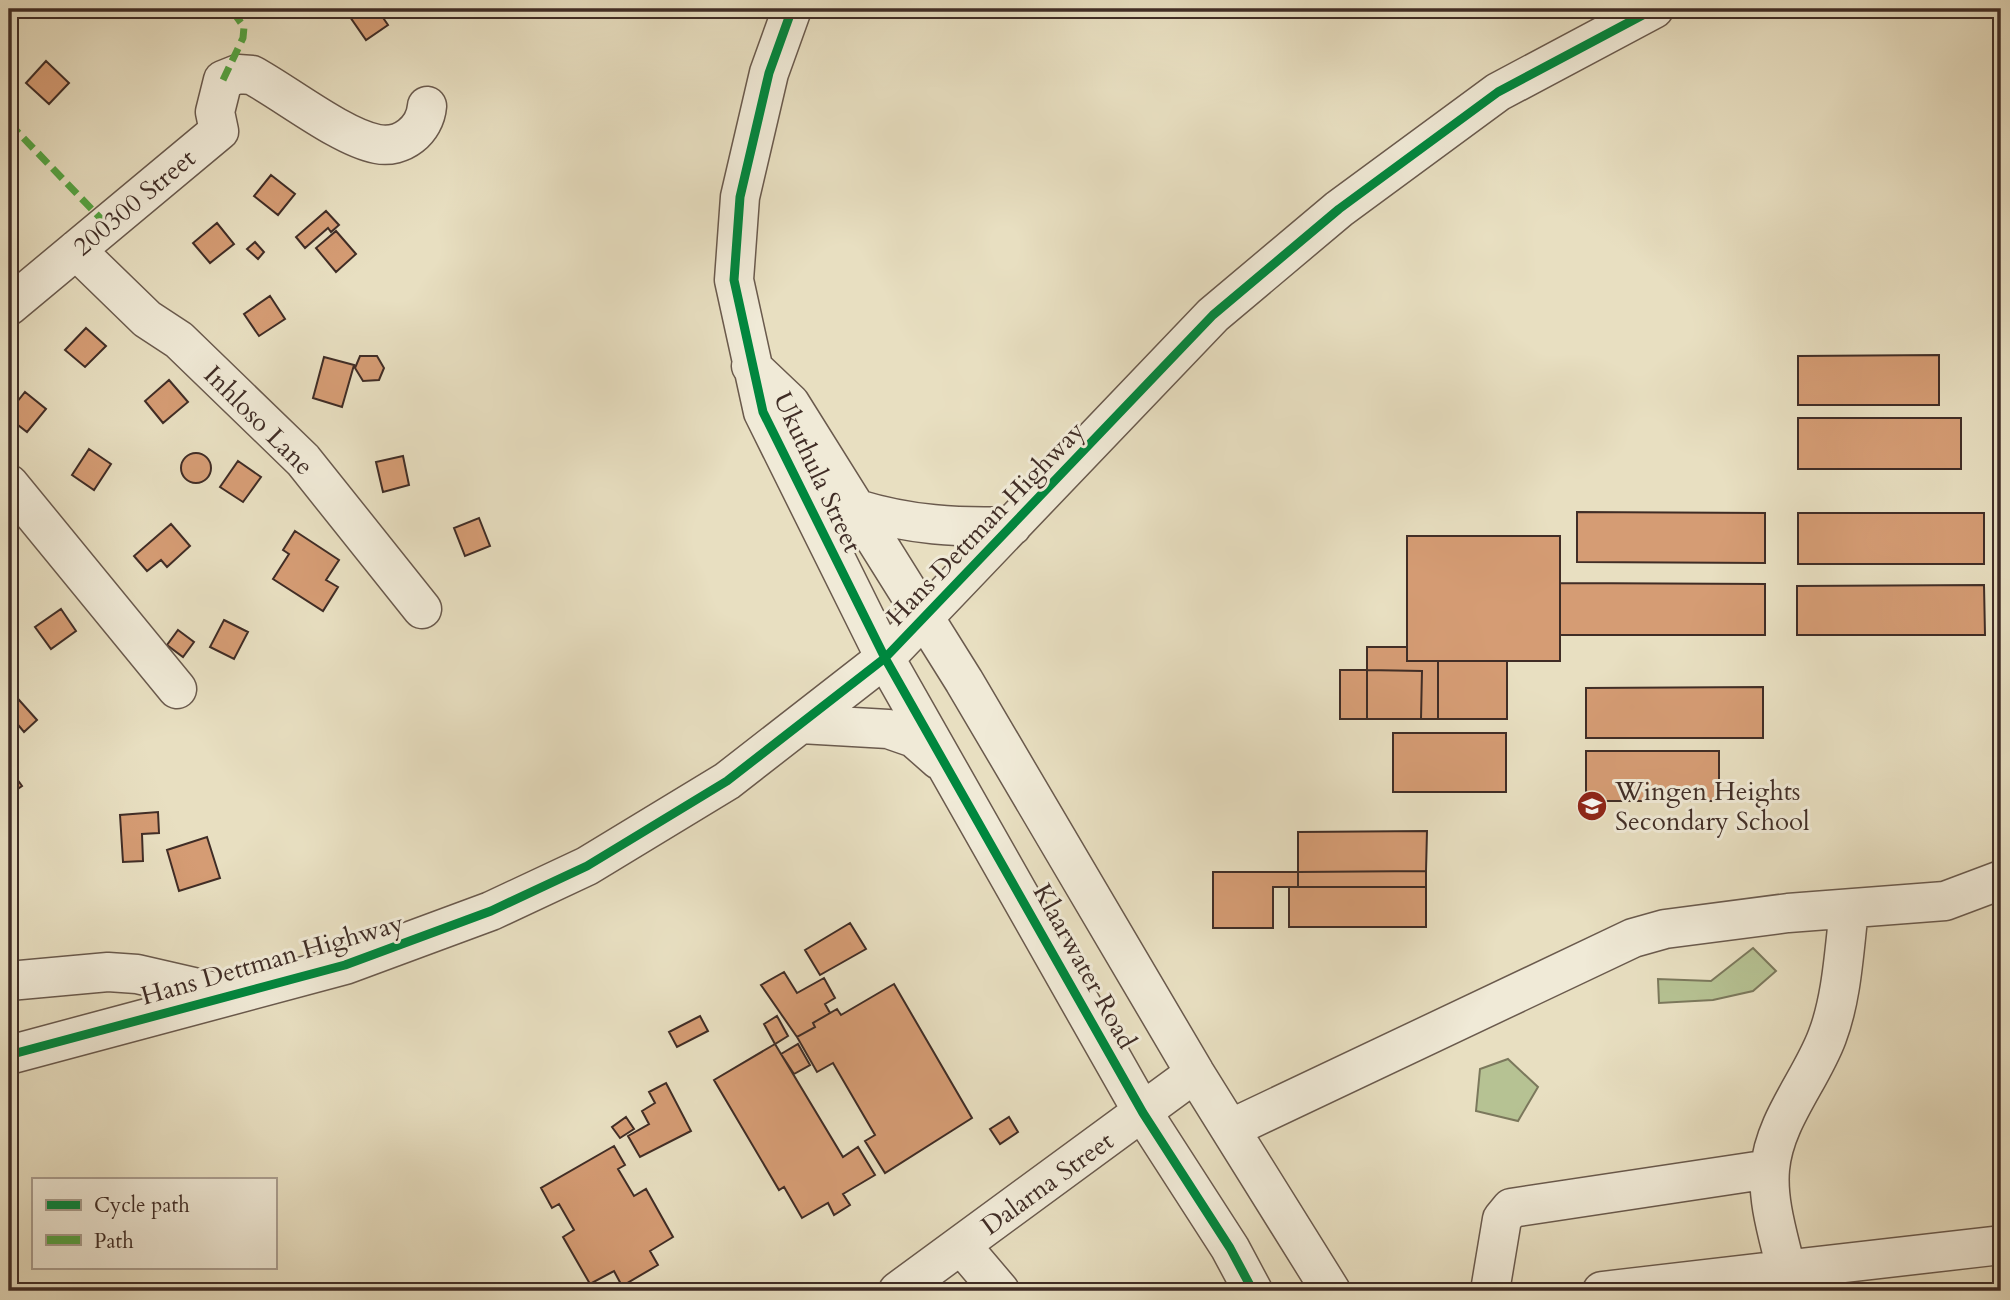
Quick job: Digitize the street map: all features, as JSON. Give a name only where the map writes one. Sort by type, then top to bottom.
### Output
[{"type":"street","name":"Ukuthula Street","points":[[792,9],[769,73],[740,197],[734,280],[763,412],[885,658]]},
{"type":"street","name":"Hans Dettman Highway","points":[[9,1055],[345,965],[491,911],[587,866],[727,781],[885,658],[1213,315],[1339,209],[1498,92],[1654,9]]},
{"type":"street","name":"200300 Street","points":[[9,306],[219,131],[215,113],[223,80],[238,74],[252,75],[344,129],[376,144],[390,145],[414,134],[423,124],[427,106]]},
{"type":"street","name":"Inhloso Lane","points":[[76,250],[146,319],[179,340],[303,460],[422,609]]},
{"type":"street","name":"Ukuthula Street","points":[[751,366],[790,403],[924,618]]},
{"type":"street","points":[[9,484],[177,690]]},
{"type":"street","points":[[856,509],[888,519],[945,527],[1012,526]]},
{"type":"street","name":"Klaarwater Road","points":[[924,618],[1195,1073],[1331,1291]]},
{"type":"street","name":"Klaarwater Road","points":[[885,658],[951,770],[1143,1113],[1230,1248],[1254,1291]]},
{"type":"street","points":[[800,724],[870,727],[904,734],[915,738],[951,770]]},
{"type":"street","points":[[1230,1129],[1633,938],[1692,925],[1788,913],[1945,901],[2001,880]]},
{"type":"street","points":[[1786,1269],[1775,1222],[1770,1169],[1782,1127],[1828,1036],[1839,986],[1849,910]]},
{"type":"street","points":[[9,981],[108,972],[137,974],[231,995]]},
{"type":"street","name":"Dalarna Street","points":[[898,1291],[1195,1073]]},
{"type":"street","points":[[1490,1291],[1502,1219],[1511,1208],[1770,1169]]},
{"type":"street","points":[[961,1245],[1000,1291]]},
{"type":"street","points":[[1602,1291],[2001,1245]]},
{"type":"green space","points":[[1753,948],[1776,971],[1753,991],[1713,1000],[1659,1003],[1658,979],[1711,981]]},
{"type":"green space","points":[[1508,1059],[1538,1087],[1518,1121],[1476,1111],[1480,1069]]},
{"type":"building","points":[[357,9],[377,9],[388,25],[366,40],[348,14]]},
{"type":"building","points":[[46,61],[69,83],[49,104],[26,83]]},
{"type":"building","points":[[271,175],[295,194],[278,215],[254,196]]},
{"type":"building","points":[[326,211],[339,225],[331,232],[328,228],[305,248],[296,237]]},
{"type":"building","points":[[217,223],[234,244],[210,263],[193,243]]},
{"type":"building","points":[[336,231],[356,254],[336,272],[316,248]]},
{"type":"building","points":[[255,242],[264,252],[258,259],[247,249]]},
{"type":"building","points":[[270,296],[285,319],[259,336],[244,314]]},
{"type":"building","points":[[86,328],[106,346],[85,367],[65,350]]},
{"type":"building","points":[[1939,355],[1939,405],[1798,405],[1798,356]]},
{"type":"building","points":[[360,356],[377,356],[384,368],[379,380],[363,381],[355,368]]},
{"type":"building","points":[[324,357],[354,365],[342,407],[313,398]]},
{"type":"building","points":[[169,380],[188,402],[163,423],[145,401]]},
{"type":"building","points":[[25,392],[46,409],[27,432],[9,418],[9,412]]},
{"type":"building","points":[[1798,418],[1961,418],[1961,469],[1798,469]]},
{"type":"building","points":[[89,449],[111,464],[94,490],[72,475]]},
{"type":"building","points":[[196,453],[207,457],[211,468],[207,479],[196,483],[185,479],[181,468],[185,457]]},
{"type":"building","points":[[403,456],[409,485],[383,492],[376,462]]},
{"type":"building","points":[[238,461],[261,477],[243,502],[220,487]]},
{"type":"building","points":[[1577,512],[1765,513],[1765,563],[1577,562]]},
{"type":"building","points":[[1798,513],[1984,513],[1984,564],[1798,564]]},
{"type":"building","points":[[479,518],[490,546],[465,556],[454,528]]},
{"type":"building","points":[[171,524],[190,546],[167,567],[161,560],[147,571],[134,556]]},
{"type":"building","points":[[295,531],[339,560],[326,580],[338,587],[323,611],[273,579],[289,554],[283,550]]},
{"type":"building","points":[[1407,536],[1560,536],[1560,661],[1407,661]]},
{"type":"building","points":[[1560,583],[1765,584],[1765,635],[1560,635]]},
{"type":"building","points":[[1984,585],[1985,635],[1797,635],[1797,586]]},
{"type":"building","points":[[61,609],[76,631],[51,649],[35,627]]},
{"type":"building","points":[[224,620],[248,632],[234,659],[210,647]]},
{"type":"building","points":[[178,630],[194,642],[183,657],[167,645]]},
{"type":"building","points":[[1367,647],[1407,647],[1407,661],[1438,661],[1438,719],[1421,719],[1422,671],[1367,670]]},
{"type":"building","points":[[1438,661],[1507,661],[1507,719],[1438,719]]},
{"type":"building","points":[[1340,670],[1367,670],[1367,719],[1340,719]]},
{"type":"building","points":[[1367,670],[1422,671],[1421,719],[1367,719]]},
{"type":"building","points":[[1763,687],[1763,738],[1586,738],[1586,688]]},
{"type":"building","points":[[11,691],[37,720],[24,732],[9,714]]},
{"type":"building","points":[[1393,733],[1506,733],[1506,792],[1393,792]]},
{"type":"building","points":[[1586,751],[1719,751],[1719,801],[1586,801]]},
{"type":"building","points":[[9,768],[22,786],[9,795]]},
{"type":"building","points":[[158,812],[159,833],[142,834],[143,861],[123,862],[120,815]]},
{"type":"building","points":[[1427,831],[1426,871],[1298,872],[1298,832]]},
{"type":"building","points":[[207,837],[220,878],[179,891],[167,850]]},
{"type":"building","points":[[1426,871],[1426,887],[1298,887],[1298,872]]},
{"type":"building","points":[[1213,872],[1298,872],[1298,887],[1273,887],[1273,928],[1213,928]]},
{"type":"building","points":[[1289,887],[1426,887],[1426,927],[1289,927]]},
{"type":"building","points":[[850,923],[866,949],[820,975],[805,950]]},
{"type":"building","points":[[784,972],[797,993],[824,978],[835,998],[825,1004],[830,1013],[813,1023],[815,1027],[797,1037],[761,985]]},
{"type":"building","points":[[894,984],[972,1118],[885,1173],[865,1141],[875,1135],[833,1063],[817,1072],[797,1037],[815,1027],[813,1023],[837,1009],[841,1015]]},
{"type":"building","points":[[700,1016],[708,1031],[677,1047],[669,1032]]},
{"type":"building","points":[[777,1016],[788,1036],[775,1044],[764,1024]]},
{"type":"building","points":[[775,1044],[843,1157],[858,1147],[875,1175],[843,1194],[850,1205],[834,1215],[828,1203],[802,1218],[784,1187],[779,1190],[714,1080]]},
{"type":"building","points":[[798,1044],[810,1065],[794,1074],[781,1054]]},
{"type":"building","points":[[666,1083],[691,1131],[640,1157],[628,1136],[649,1124],[642,1111],[655,1103],[649,1092]]},
{"type":"building","points":[[626,1117],[634,1129],[620,1138],[612,1127]]},
{"type":"building","points":[[1009,1117],[1018,1132],[1000,1144],[990,1129]]},
{"type":"building","points":[[614,1146],[625,1165],[618,1169],[634,1196],[646,1189],[673,1237],[650,1251],[658,1265],[622,1286],[614,1271],[590,1284],[563,1237],[574,1230],[559,1204],[552,1208],[541,1188]]},
{"type":"marked path","points":[[223,80],[243,38],[244,27],[231,9]]},
{"type":"marked path","points":[[9,123],[105,223]]},
{"type":"cycle path","points":[[792,9],[769,73],[740,197],[734,280],[763,412],[885,658],[1143,1113],[1230,1248],[1253,1291]]},
{"type":"cycle path","points":[[9,1055],[345,965],[491,911],[587,866],[727,781],[885,658],[1213,315],[1339,209],[1498,92],[1654,9]]},
{"type":"place","name":"Wingen Heights Secondary School","points":[[1592,806]]}]
